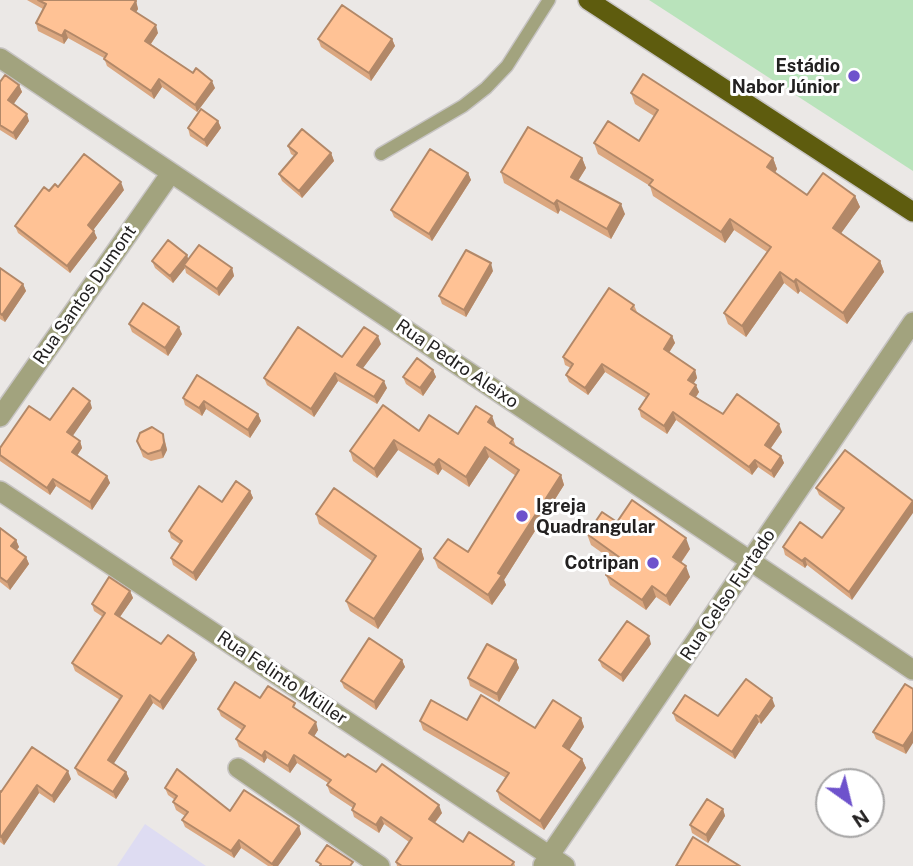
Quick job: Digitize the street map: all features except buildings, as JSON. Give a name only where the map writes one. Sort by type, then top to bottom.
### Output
[{"type":"highway","points":[[588,0],[913,212]]},
{"type":"street","name":"Rua Pedro Aleixo","points":[[0,58],[913,670]]},
{"type":"street","name":"Rua Santos Dumont","points":[[0,417],[171,173]]},
{"type":"street","name":"Rua Celso Furtado","points":[[552,863],[913,322]]},
{"type":"street","name":"Rua Felinto Müller","points":[[0,491],[552,863]]},
{"type":"street","points":[[239,768],[380,866]]},
{"type":"lane","points":[[381,154],[464,106],[486,88],[508,66],[549,0]]},
{"type":"shaded area","points":[[145,824],[206,866],[117,866]]},
{"type":"green space","name":"Estádio Nabor Júnior","points":[[649,0],[913,0],[913,171]]},
{"type":"place","name":"Estádio Nabor Júnior","points":[[854,76]]},
{"type":"place","name":"Igreja Quadrangular","points":[[522,516]]},
{"type":"place","name":"Cotripan","points":[[653,563]]}]
